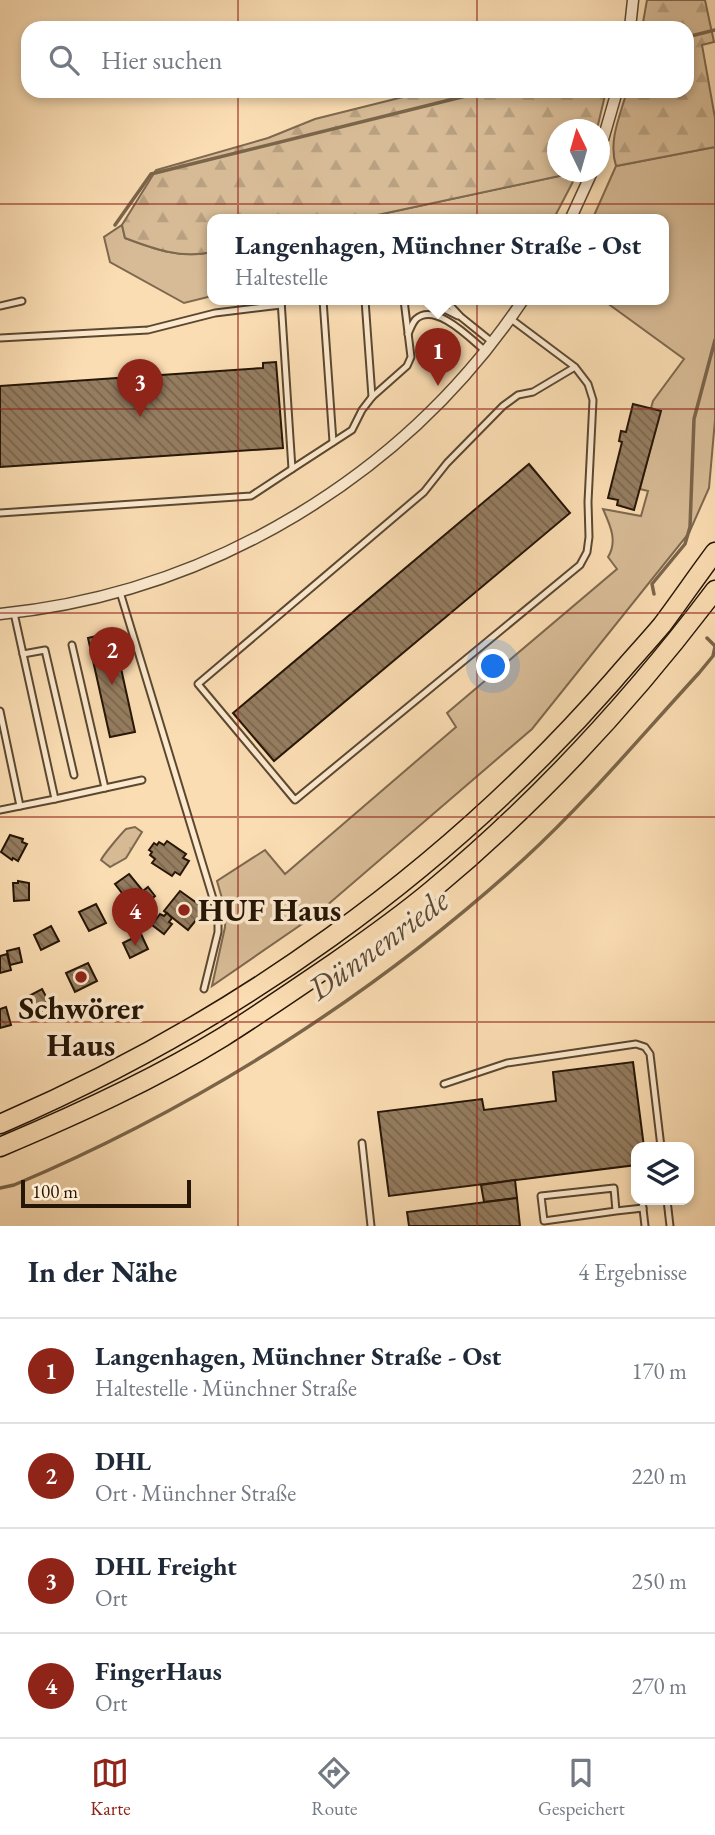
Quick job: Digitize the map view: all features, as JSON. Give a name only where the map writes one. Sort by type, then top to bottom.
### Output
[{"type":"highway","points":[[0,1124],[129,1063],[209,1018],[348,926],[413,874],[503,795],[588,709],[660,626],[715,552]]},
{"type":"highway","points":[[0,1147],[72,1116],[221,1038],[360,945],[431,891],[522,809],[608,723],[715,590]]},
{"type":"street","points":[[630,21],[634,0]]},
{"type":"street","points":[[609,119],[615,98]]},
{"type":"street","points":[[573,214],[587,182]]},
{"type":"street","points":[[0,614],[68,604],[120,592],[215,558],[274,529],[320,501],[383,456],[415,427],[448,396],[520,305]]},
{"type":"lane","points":[[0,306],[22,300]]},
{"type":"lane","points":[[0,338],[148,330],[215,313],[268,305]]},
{"type":"lane","points":[[281,305],[292,469]]},
{"type":"lane","points":[[323,305],[333,442]]},
{"type":"lane","points":[[365,305],[372,397]]},
{"type":"lane","points":[[0,513],[251,496],[352,430],[372,397],[407,366],[411,357],[405,305]]},
{"type":"lane","points":[[439,305],[461,317]]},
{"type":"lane","points":[[450,305],[489,346]]},
{"type":"lane","points":[[408,334],[415,320],[424,315],[435,315],[489,346]]},
{"type":"lane","points":[[511,319],[575,367],[588,384],[593,400],[587,552],[580,565],[295,800],[198,684],[424,492],[447,463],[503,405],[518,395],[533,392],[575,367]]},
{"type":"lane","points":[[120,592],[218,915],[218,932],[204,989]]},
{"type":"lane","points":[[14,613],[55,799]]},
{"type":"lane","points":[[72,645],[105,788]]},
{"type":"lane","points":[[23,653],[45,649],[74,775]]},
{"type":"lane","points":[[0,711],[20,806]]},
{"type":"lane","points":[[0,810],[142,780]]},
{"type":"lane","points":[[444,1084],[507,1063],[636,1044],[645,1047],[650,1054],[660,1142]]},
{"type":"lane","points":[[362,1143],[371,1226]]},
{"type":"lane","points":[[616,1211],[614,1188],[541,1196],[544,1221],[643,1208]]},
{"type":"lane","points":[[643,1205],[645,1226]]},
{"type":"lane","points":[[668,1205],[670,1226]]},
{"type":"green space","points":[[647,0],[705,0],[714,42],[702,45],[715,118],[715,147],[616,166],[614,138],[625,98],[694,98],[694,21],[643,21]]},
{"type":"green space","points":[[399,98],[604,98],[599,119],[547,119],[547,179],[382,214],[207,214],[207,253],[201,254],[168,252],[125,238],[122,225],[156,170],[268,138],[315,119]]},
{"type":"green space","points":[[715,147],[715,420],[709,488],[689,533],[532,729],[318,913],[212,986],[226,912],[217,881],[265,850],[285,874],[456,727],[447,713],[617,569],[608,557],[613,539],[603,509],[641,516],[648,491],[640,489],[660,411],[651,408],[653,401],[684,359],[610,305],[669,305],[669,214],[595,214],[616,166]]},
{"type":"green space","points":[[547,179],[547,182],[573,182],[556,214],[382,214]]},
{"type":"green space","points":[[122,225],[125,238],[157,249],[178,254],[207,253],[207,297],[184,303],[110,262],[104,237]]},
{"type":"green space","points":[[135,827],[142,832],[126,858],[110,867],[101,860],[126,829]]},
{"type":"building","points":[[276,362],[283,448],[0,467],[0,386],[263,368],[263,363]]},
{"type":"building","points":[[633,404],[661,411],[634,510],[617,505],[618,500],[608,498],[622,442],[619,441],[621,431],[626,432]]},
{"type":"building","points":[[529,464],[570,513],[274,761],[233,713]]},
{"type":"building","points":[[113,632],[135,732],[110,737],[88,638]]},
{"type":"building","points":[[10,835],[23,839],[22,842],[27,844],[18,861],[1,852]]},
{"type":"building","points":[[167,841],[186,854],[183,858],[189,861],[180,875],[175,872],[172,876],[152,863],[155,859],[149,850],[154,843],[164,845]]},
{"type":"building","points":[[129,874],[143,891],[129,902],[115,884]]},
{"type":"building","points":[[13,883],[29,883],[29,900],[14,901]]},
{"type":"building","points":[[148,887],[155,896],[146,904],[138,895]]},
{"type":"building","name":"HUF Haus","points":[[180,891],[205,909],[188,930],[164,911]]},
{"type":"building","points":[[96,904],[106,923],[89,931],[79,912]]},
{"type":"building","points":[[167,913],[172,918],[169,922],[172,924],[164,934],[152,925],[160,914],[164,916]]},
{"type":"building","points":[[51,926],[59,941],[41,950],[34,935]]},
{"type":"building","points":[[141,934],[148,949],[130,958],[123,943]]},
{"type":"building","points":[[19,948],[22,962],[10,965],[7,951]]},
{"type":"building","points":[[7,954],[11,970],[0,973],[0,956]]},
{"type":"building","name":"Schwörer Haus","points":[[88,963],[97,981],[75,992],[66,973]]},
{"type":"building","points":[[42,989],[51,1006],[36,1014],[27,997]]},
{"type":"building","points":[[6,1007],[11,1025],[0,1028],[0,1009]]},
{"type":"building","points":[[633,1062],[643,1142],[631,1142],[631,1166],[389,1196],[378,1112],[482,1099],[484,1110],[556,1101],[553,1072]]},
{"type":"building","points":[[515,1180],[517,1198],[484,1202],[481,1185]]},
{"type":"building","points":[[517,1198],[520,1226],[409,1226],[407,1212]]},
{"type":"waterway","points":[[694,35],[715,30]]},
{"type":"waterway","points":[[115,225],[151,174],[458,98]]},
{"type":"waterway","name":"Dünnenriede","points":[[654,594],[652,584],[685,544],[690,527],[694,419],[715,340]]},
{"type":"waterway","name":"Dünnenriede","points":[[707,638],[715,646]]},
{"type":"waterway","name":"Dünnenriede","points":[[0,1188],[14,1185],[83,1154],[218,1083],[347,1001],[408,956],[468,908],[570,814],[699,673],[713,656],[715,647]]},
{"type":"place","name":"Langenhagen, Münchner Straße - Ost","points":[[438,386]]},
{"type":"place","name":"DHL Freight","points":[[140,417]]},
{"type":"place","name":"DHL","points":[[112,685]]},
{"type":"place","name":"HUF Haus","points":[[184,910]]},
{"type":"place","name":"FingerHaus","points":[[135,946]]},
{"type":"place","name":"Schwörer Haus","points":[[81,977]]}]
